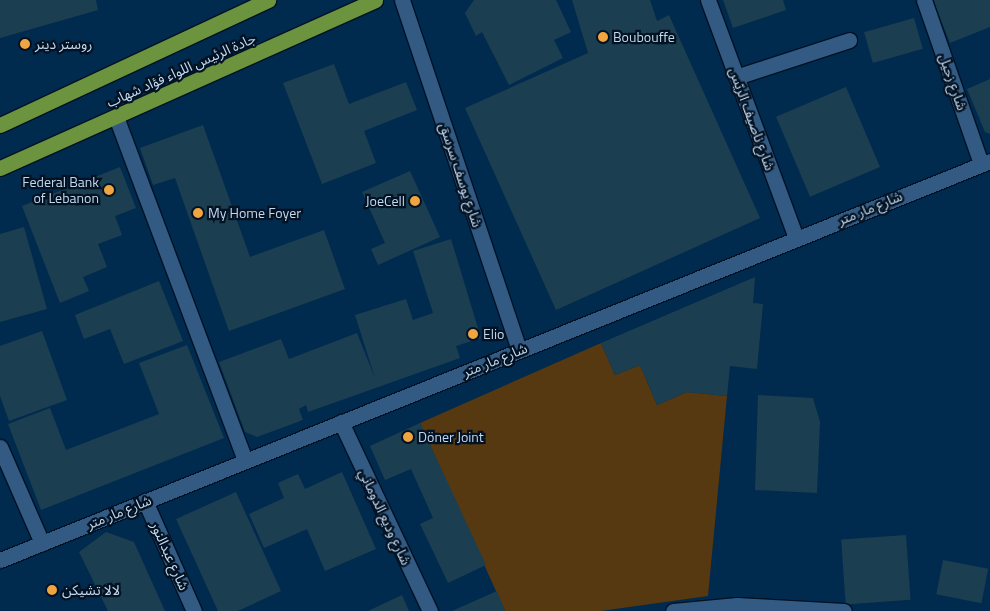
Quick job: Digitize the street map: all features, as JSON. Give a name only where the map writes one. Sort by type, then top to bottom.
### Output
[{"type":"highway","name":"جادة الرئيس اللواء فؤاد شهاب","points":[[0,125],[268,0]]},
{"type":"highway","name":"جادة الرئيس اللواء فؤاد شهاب","points":[[0,168],[375,0]]},
{"type":"street","name":"شارع يوسف سرسق","points":[[402,0],[519,350]]},
{"type":"street","name":"شارع ناصيف الريّس","points":[[708,0],[796,238]]},
{"type":"street","name":"شارع زحيل","points":[[924,0],[986,162]]},
{"type":"street","points":[[736,76],[849,40]]},
{"type":"street","points":[[116,117],[245,460]]},
{"type":"street","name":"شارع مار متر","points":[[0,560],[986,162]]},
{"type":"street","name":"شارع وديع الدوماني","points":[[340,422],[430,611]]},
{"type":"street","points":[[0,447],[42,543]]},
{"type":"street","name":"شارع عبدالنور","points":[[145,501],[194,611]]},
{"type":"street","points":[[673,611],[736,605],[844,611]]},
{"type":"shaded area","points":[[601,343],[615,375],[640,365],[657,405],[687,392],[727,396],[708,596],[601,611],[505,611],[420,423]]},
{"type":"building","points":[[0,0],[96,0],[98,10],[0,38]]},
{"type":"building","points":[[474,0],[556,0],[571,32],[554,40],[563,58],[509,85],[482,32],[476,36],[465,13]]},
{"type":"building","points":[[572,0],[650,0],[657,21],[669,15],[760,218],[556,310],[465,108],[588,53]]},
{"type":"building","points":[[723,0],[783,0],[786,10],[733,28]]},
{"type":"building","points":[[933,0],[990,0],[990,27],[950,43]]},
{"type":"building","points":[[914,18],[923,49],[873,63],[864,32]]},
{"type":"building","points":[[334,64],[349,104],[406,82],[417,110],[364,131],[376,163],[322,184],[283,83]]},
{"type":"building","points":[[990,79],[990,134],[985,132],[967,89]]},
{"type":"building","points":[[846,87],[880,167],[810,197],[776,117]]},
{"type":"building","points":[[203,125],[250,257],[324,230],[345,289],[229,331],[175,178],[153,185],[140,148]]},
{"type":"building","points":[[120,167],[136,208],[115,216],[122,235],[98,244],[107,267],[83,277],[89,291],[60,303],[22,206]]},
{"type":"building","points":[[410,171],[440,237],[378,265],[371,249],[385,243],[362,192]]},
{"type":"building","points":[[24,227],[47,309],[0,322],[0,234]]},
{"type":"building","points":[[451,239],[481,338],[456,346],[460,358],[308,412],[306,405],[299,409],[303,420],[257,437],[245,432],[219,362],[281,339],[289,359],[357,333],[375,378],[355,315],[406,299],[413,320],[433,313],[413,251]]},
{"type":"building","points":[[755,277],[753,303],[763,304],[757,369],[730,366],[727,396],[687,392],[657,405],[640,365],[615,375],[601,343]]},
{"type":"building","points":[[159,281],[183,341],[124,364],[110,329],[84,339],[75,315]]},
{"type":"building","points":[[42,331],[67,400],[9,421],[0,396],[0,346]]},
{"type":"building","points":[[187,345],[224,438],[41,510],[8,424],[50,408],[66,450],[159,414],[139,363]]},
{"type":"building","points":[[758,395],[813,398],[820,422],[817,493],[755,490]]},
{"type":"building","points":[[420,423],[486,565],[448,583],[420,524],[433,518],[411,469],[385,480],[370,446]]},
{"type":"building","points":[[342,472],[376,549],[325,571],[307,529],[264,548],[249,514],[284,498],[278,483],[298,474],[305,489]]},
{"type":"building","points":[[236,492],[281,591],[238,611],[218,611],[176,519]]},
{"type":"building","points":[[106,532],[134,542],[165,611],[108,611],[79,552]]},
{"type":"building","points":[[906,535],[911,600],[846,604],[841,540]]},
{"type":"building","points":[[943,560],[988,569],[981,603],[936,594]]},
{"type":"building","points":[[497,591],[505,611],[452,611]]},
{"type":"building","points":[[402,595],[409,611],[368,611]]},
{"type":"place","name":"Boubouffe","points":[[603,37]]},
{"type":"place","name":"روستر دينر","points":[[25,44]]},
{"type":"place","name":"Federal Bank of Lebanon","points":[[109,190]]},
{"type":"place","name":"JoeCell","points":[[415,201]]},
{"type":"place","name":"My Home Foyer","points":[[198,213]]},
{"type":"place","name":"Elio","points":[[473,334]]},
{"type":"place","name":"Döner Joint","points":[[408,437]]},
{"type":"place","name":"لالا تشيكن","points":[[52,590]]}]
